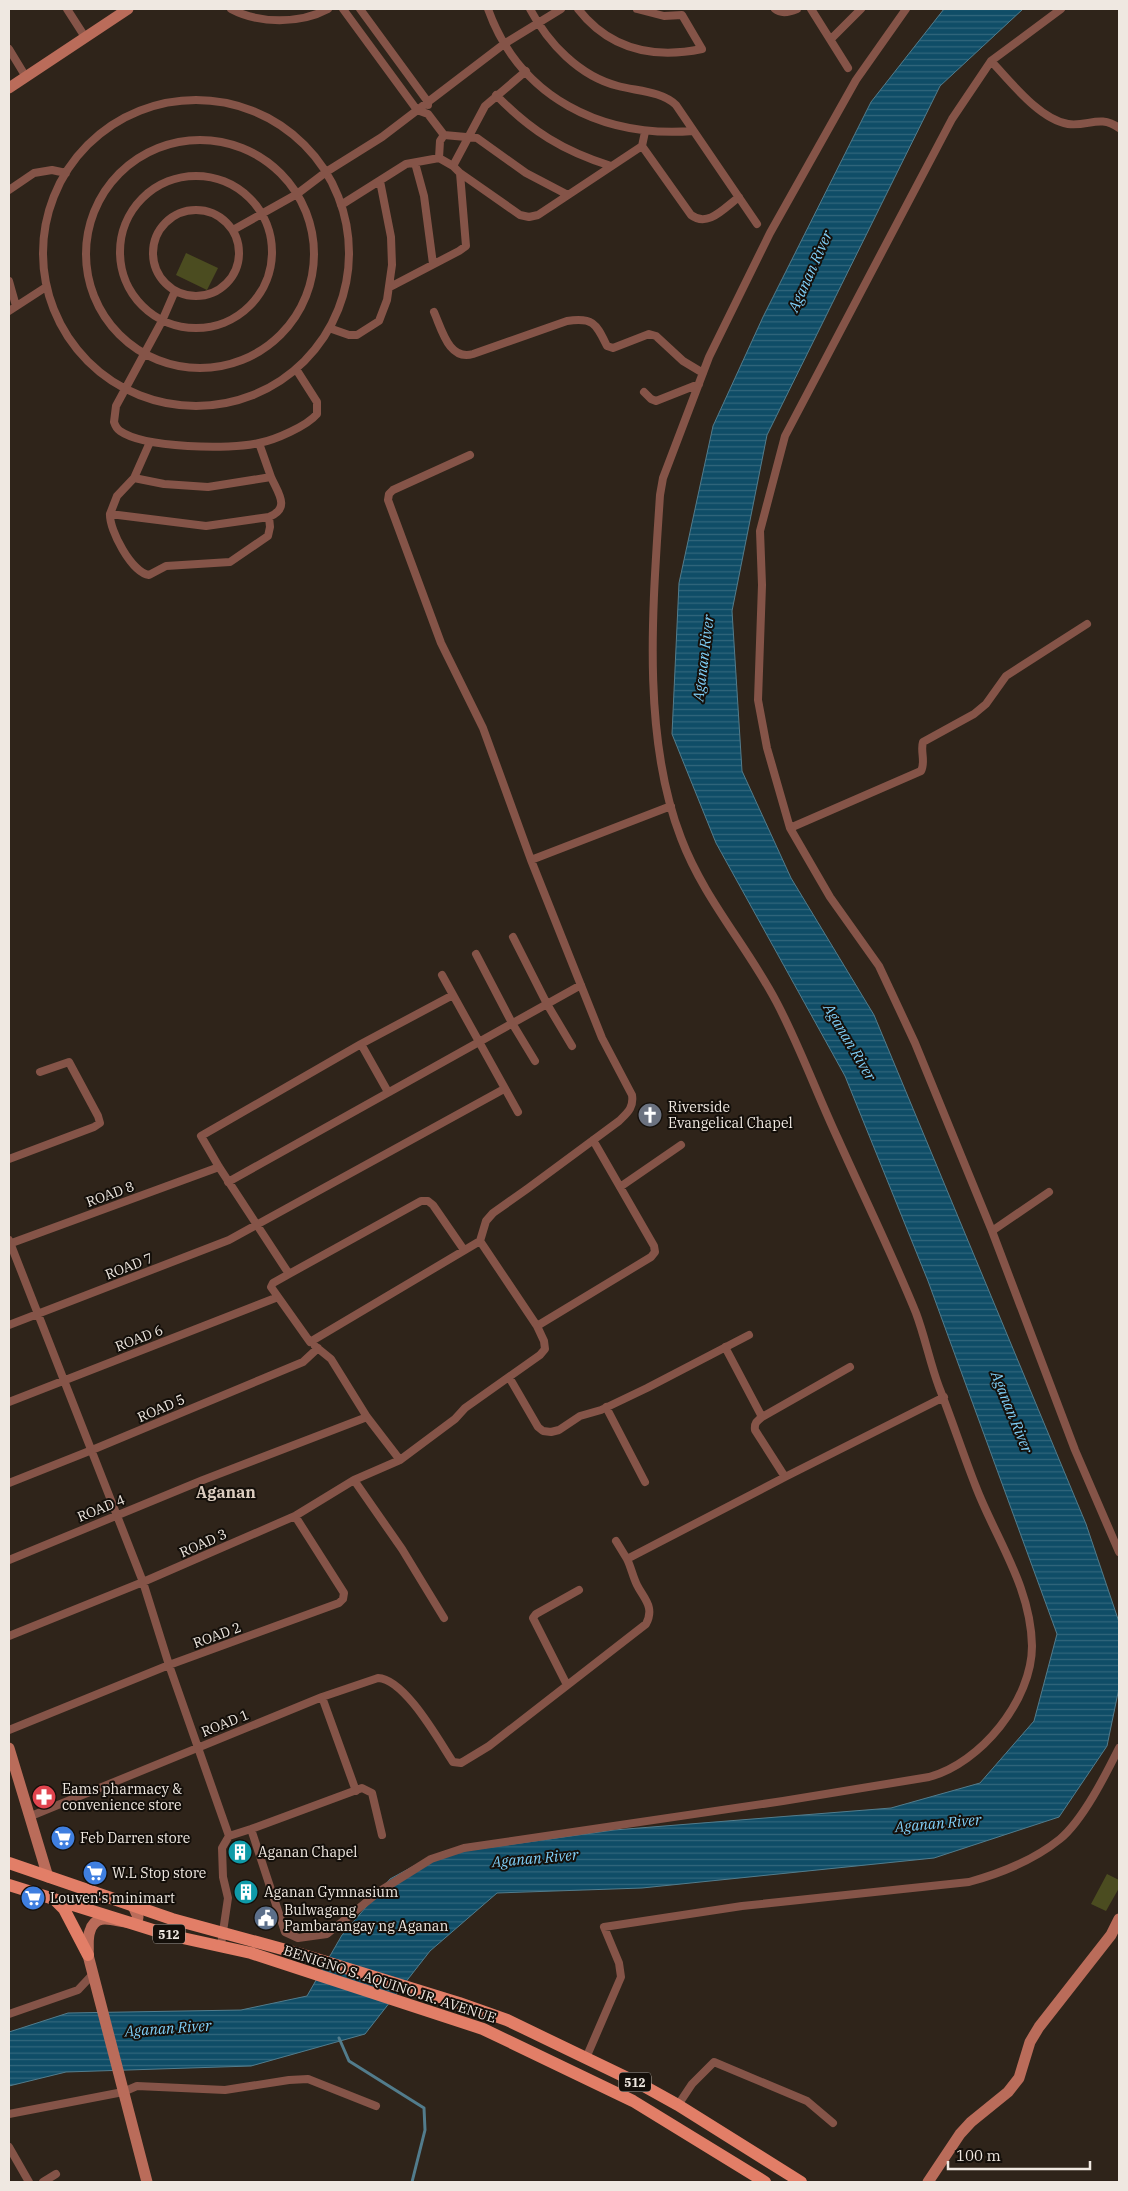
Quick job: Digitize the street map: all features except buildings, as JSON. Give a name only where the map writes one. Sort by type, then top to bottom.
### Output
[{"type":"main road","points":[[9,88],[128,9]]},
{"type":"main road","points":[[9,1748],[48,1877]]},
{"type":"main road","points":[[29,1870],[40,1867],[42,1860],[41,1850]]},
{"type":"main road","name":"BENIGNO S. AQUINO JR. AVENUE","points":[[9,1863],[223,1939],[292,1967],[483,2029],[633,2101],[764,2182]]},
{"type":"main road","name":"BENIGNO S. AQUINO JR. AVENUE","points":[[9,1885],[169,1934],[223,1939],[297,1953],[459,2003],[507,2020],[678,2105],[801,2182]]},
{"type":"main road","points":[[47,1897],[55,1900],[62,1907],[88,1955],[147,2182]]},
{"type":"main road","points":[[88,1955],[90,1931],[93,1925],[99,1919],[105,1918],[134,1923],[139,1919],[133,1906]]},
{"type":"main road","points":[[928,2182],[960,2134],[971,2122],[1008,2092],[1020,2078],[1030,2042],[1039,2027],[1111,1935],[1119,1919]]},
{"type":"street","points":[[67,9],[85,37]]},
{"type":"street","points":[[231,9],[255,19],[274,20],[297,18],[328,9]]},
{"type":"street","points":[[343,9],[417,110],[428,114],[444,135]]},
{"type":"street","points":[[360,9],[428,102],[428,114]]},
{"type":"street","points":[[488,9],[504,44],[526,71],[545,90],[568,106],[592,118],[618,127],[645,132],[693,131]]},
{"type":"street","points":[[530,9],[555,46],[594,76],[615,85],[669,98],[757,224]]},
{"type":"street","points":[[233,230],[297,194],[326,172],[382,136],[504,44],[561,9]]},
{"type":"street","points":[[578,9],[601,32],[619,43],[639,50],[660,54],[702,49],[682,15],[664,16],[637,9]]},
{"type":"street","points":[[775,9],[779,12],[784,12],[797,9]]},
{"type":"street","points":[[811,9],[848,68]]},
{"type":"street","points":[[850,20],[854,9]]},
{"type":"street","points":[[831,39],[861,9]]},
{"type":"street","points":[[251,1829],[286,1932],[298,1938],[327,1934],[380,1891],[431,1859],[464,1848],[792,1800],[929,1777],[946,1772],[990,1738],[1008,1716],[1021,1693],[1030,1668],[1032,1645],[1028,1615],[1018,1580],[977,1490],[916,1315],[777,1003],[723,919],[700,878],[681,838],[671,806],[656,735],[653,682],[660,495],[663,478],[703,372],[770,233],[856,80],[906,9]]},
{"type":"street","points":[[1061,9],[991,61],[952,119],[785,436],[760,530],[762,585],[758,700],[767,748],[790,828],[830,897],[879,966],[915,1043],[992,1232],[1075,1450],[1119,1552]]},
{"type":"street","points":[[9,49],[26,77]]},
{"type":"street","points":[[991,61],[1032,104],[1059,121],[1073,124],[1105,120],[1119,128]]},
{"type":"street","points":[[453,166],[481,112],[496,95],[526,71]]},
{"type":"street","points":[[496,95],[515,115],[552,142],[585,158],[611,166]]},
{"type":"street","points":[[194,99],[233,104],[270,118],[302,142],[326,172],[341,205],[347,229],[349,255],[340,304],[329,328],[316,348],[296,369],[266,389],[247,398],[207,406],[166,404],[124,391],[91,366],[76,350],[54,311],[46,287],[43,252],[44,232],[54,195],[66,172],[87,146],[118,121],[155,105],[194,99]]},
{"type":"street","points":[[341,205],[406,164],[440,158],[520,215],[529,217],[538,215],[642,146],[645,132]]},
{"type":"street","points":[[444,135],[468,139],[477,138],[526,173],[568,195]]},
{"type":"street","points":[[440,158],[440,141],[444,135]]},
{"type":"street","points":[[199,139],[216,140],[232,144],[263,158],[288,180],[307,213],[312,234],[314,255],[311,276],[305,296],[296,315],[283,332],[267,346],[249,357],[229,364],[208,368],[187,367],[167,363],[144,354],[120,336],[100,309],[88,278],[86,261],[89,227],[94,211],[102,196],[123,170],[151,151],[166,145],[199,139]]},
{"type":"street","points":[[642,146],[691,214],[697,219],[704,221],[738,198]]},
{"type":"street","points":[[415,163],[424,196],[433,264]]},
{"type":"street","points":[[9,190],[34,173],[52,170],[66,172]]},
{"type":"street","points":[[390,287],[459,252],[466,246],[460,173]]},
{"type":"street","points":[[206,177],[233,186],[245,194],[261,214],[269,234],[272,253],[269,272],[262,290],[250,305],[235,317],[209,327],[180,327],[162,321],[140,304],[125,280],[121,266],[122,237],[132,211],[152,190],[178,179],[206,177]]},
{"type":"street","points":[[329,328],[349,335],[357,335],[379,321],[390,287],[392,237],[380,181]]},
{"type":"street","points":[[201,210],[221,217],[233,230],[238,244],[239,255],[233,276],[226,284],[207,295],[196,296],[175,291],[159,276],[155,266],[154,245],[163,226],[180,213],[201,210]]},
{"type":"street","points":[[9,281],[16,306]]},
{"type":"street","points":[[9,311],[46,287]]},
{"type":"street","points":[[175,291],[162,321],[116,406],[114,422],[119,430],[150,442],[220,446],[259,443],[289,432],[317,414],[317,402],[296,369]]},
{"type":"street","points":[[434,312],[451,348],[458,355],[473,354],[567,321],[582,319],[591,321],[597,326],[607,346],[619,347],[649,334],[656,336],[683,360],[703,372]]},
{"type":"street","points":[[644,392],[656,401],[699,384]]},
{"type":"street","points":[[150,442],[134,478],[117,496],[109,522],[120,544],[137,569],[149,575],[166,566],[230,562],[268,536],[270,527],[269,517]]},
{"type":"street","points":[[110,514],[206,526],[269,517],[278,513],[282,509],[282,502],[259,443]]},
{"type":"street","points":[[310,1342],[480,1241],[486,1221],[492,1213],[619,1121],[631,1109],[633,1102],[632,1095],[602,1038],[531,860],[483,728],[442,643],[388,500],[392,490],[470,455]]},
{"type":"street","points":[[134,478],[164,484],[208,487],[271,477]]},
{"type":"street","points":[[790,828],[921,771],[923,767],[920,749],[923,742],[974,714],[986,704],[1006,676],[1087,624]]},
{"type":"street","points":[[531,860],[671,806]]},
{"type":"street","points":[[513,937],[547,1004],[572,1046]]},
{"type":"street","points":[[476,954],[512,1023],[535,1061]]},
{"type":"street","points":[[442,974],[518,1112]]},
{"type":"street","points":[[228,1182],[581,985]]},
{"type":"street","points":[[290,1274],[219,1168],[202,1136],[361,1044],[453,995]]},
{"type":"street","points":[[361,1044],[388,1092]]},
{"type":"street","points":[[9,1159],[94,1127],[100,1123],[69,1062],[40,1072]]},
{"type":"street","name":"ROAD 7","points":[[9,1325],[229,1240],[504,1089]]},
{"type":"street","points":[[480,1241],[537,1326],[650,1257],[655,1252],[654,1246],[593,1140]]},
{"type":"street","points":[[620,1187],[681,1146]]},
{"type":"street","name":"ROAD 8","points":[[9,1242],[219,1168]]},
{"type":"street","points":[[992,1232],[1049,1192]]},
{"type":"street","points":[[400,1460],[367,1417],[331,1359],[310,1342],[278,1297],[272,1287],[273,1283],[421,1201],[428,1201],[433,1205],[464,1250]]},
{"type":"street","points":[[9,1242],[143,1582],[169,1665],[228,1836],[222,1848],[223,1878],[228,1898],[223,1939]]},
{"type":"street","name":"ROAD 6","points":[[9,1402],[278,1297]]},
{"type":"street","name":"ROAD 3","points":[[9,1636],[143,1582],[296,1516],[354,1480],[400,1460],[456,1418],[465,1408],[540,1355],[545,1349],[544,1341],[537,1326]]},
{"type":"street","points":[[508,1376],[538,1427],[543,1431],[551,1432],[559,1430],[580,1416],[606,1407],[749,1335]]},
{"type":"street","points":[[725,1347],[762,1417]]},
{"type":"street","name":"ROAD 5","points":[[9,1483],[303,1362],[318,1348]]},
{"type":"street","points":[[785,1477],[755,1430],[754,1425],[757,1420],[850,1367]]},
{"type":"street","points":[[628,1559],[944,1397]]},
{"type":"street","points":[[606,1407],[645,1482]]},
{"type":"street","name":"ROAD 4","points":[[9,1560],[203,1480],[367,1417]]},
{"type":"street","points":[[354,1480],[402,1549],[444,1618]]},
{"type":"street","name":"ROAD 2","points":[[9,1730],[169,1665],[339,1604],[343,1599],[344,1593],[296,1516]]},
{"type":"street","points":[[578,1590],[536,1614],[533,1618],[567,1685],[646,1624],[650,1616],[650,1605],[635,1582],[628,1559],[616,1541]]},
{"type":"street","name":"ROAD 1","points":[[31,1816],[322,1697],[378,1678],[386,1678],[393,1682],[420,1712],[453,1762],[461,1763],[513,1729],[567,1685]]},
{"type":"street","points":[[322,1697],[356,1791]]},
{"type":"street","points":[[586,2058],[621,1977],[619,1963],[604,1927],[742,1906],[970,1882],[1005,1871],[1033,1857],[1061,1838],[1074,1824],[1098,1788],[1119,1748]]},
{"type":"street","points":[[228,1836],[362,1788],[372,1793],[382,1835]]},
{"type":"street","points":[[9,2014],[78,1990],[93,1974]]},
{"type":"street","points":[[678,2105],[692,2084],[714,2062],[807,2101],[833,2123]]},
{"type":"street","points":[[9,2114],[137,2086],[225,2090],[289,2080],[308,2079],[376,2106]]},
{"type":"street","points":[[9,2147],[29,2182]]},
{"type":"street","points":[[43,2182],[56,2174]]},
{"type":"shaded area","points":[[186,253],[218,268],[207,290],[176,275]]},
{"type":"shaded area","points":[[1107,1874],[1119,1880],[1119,1888],[1106,1911],[1091,1904]]},
{"type":"water","name":"Aganan River","points":[[944,9],[1023,9],[940,86],[767,435],[732,611],[742,771],[791,878],[874,1015],[1086,1524],[1119,1622],[1119,1688],[1107,1746],[1059,1817],[934,1858],[642,1888],[497,1893],[430,1951],[365,2034],[251,2066],[66,2072],[9,2086],[9,2032],[68,2013],[241,2010],[307,1996],[342,1935],[390,1879],[434,1855],[614,1830],[891,1808],[980,1783],[1034,1721],[1057,1634],[928,1281],[845,1076],[716,843],[672,734],[679,583],[713,426],[763,317],[871,102]]},
{"type":"waterway","points":[[339,2038],[349,2061],[424,2108],[425,2130],[412,2182]]},
{"type":"place","name":"Riverside Evangelical Chapel","points":[[650,1115]]},
{"type":"place","name":"Eams pharmacy & convenience store","points":[[44,1797]]},
{"type":"place","name":"Feb Darren store","points":[[63,1838]]},
{"type":"place","name":"Aganan Chapel","points":[[240,1852]]},
{"type":"place","name":"W.L Stop store","points":[[95,1873]]},
{"type":"place","name":"Aganan Gymnasium","points":[[246,1892]]},
{"type":"place","name":"Louven's minimart","points":[[33,1898]]},
{"type":"place","name":"Bulwagang Pambarangay ng Aganan","points":[[266,1918]]},
{"type":"district","name":"Aganan","points":[[226,1492]]}]
